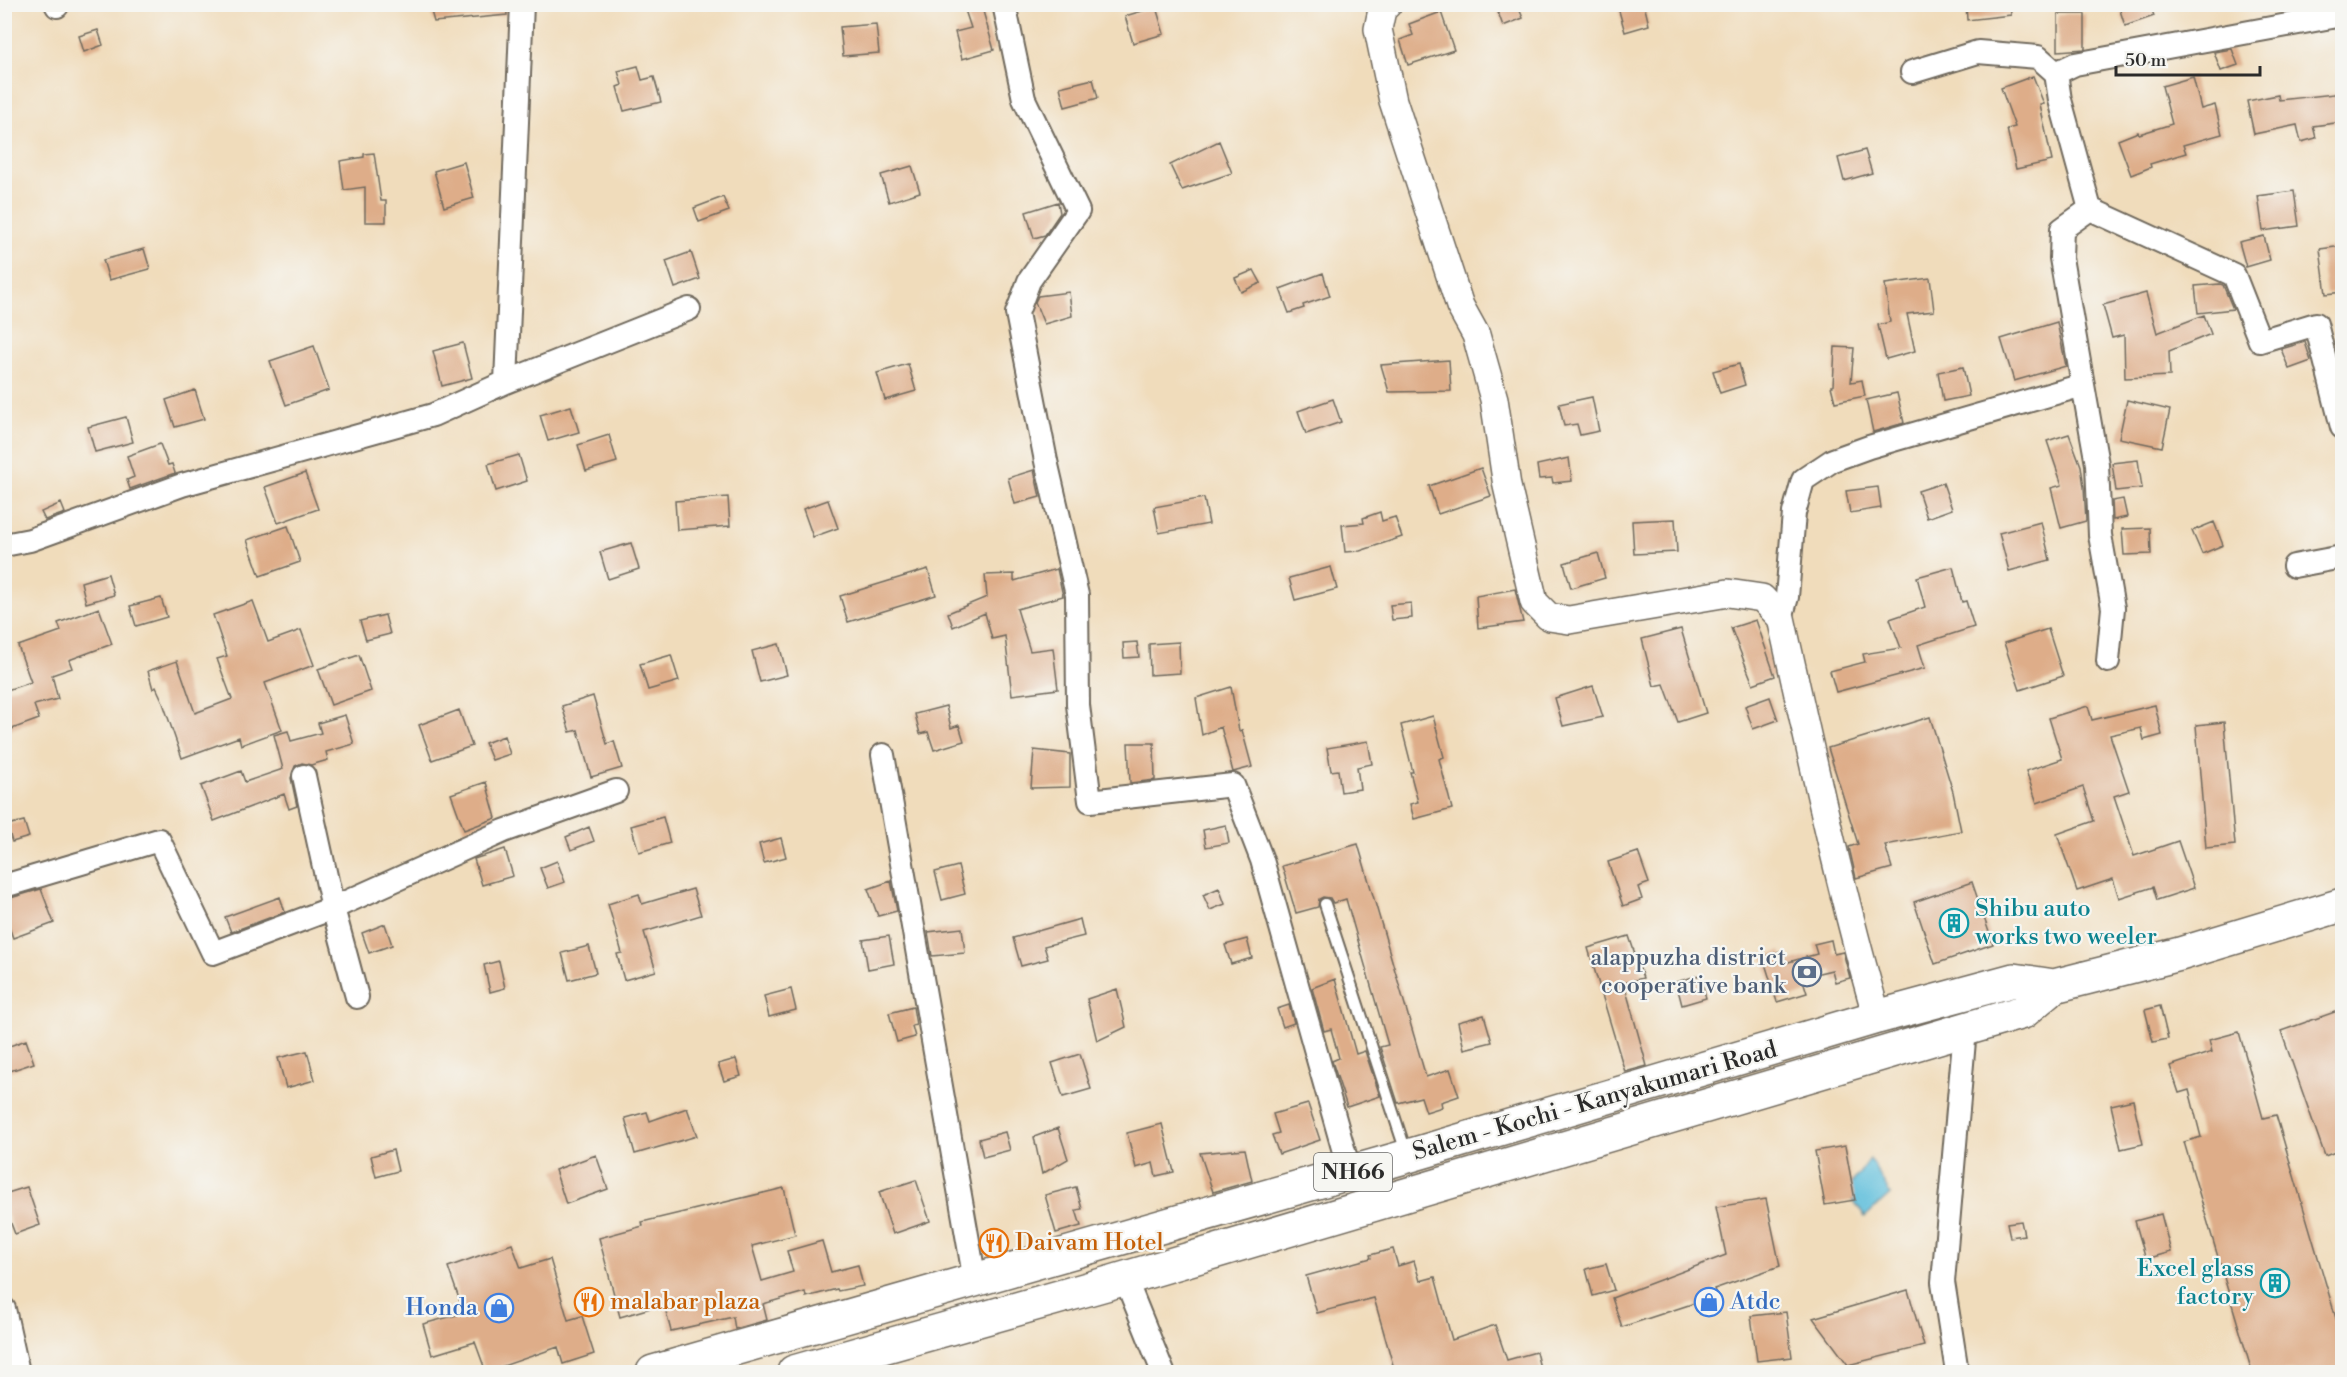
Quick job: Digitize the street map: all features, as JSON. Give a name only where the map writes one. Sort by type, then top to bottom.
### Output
[{"type":"highway","name":"Salem - Kochi - Kanyakumari Road","points":[[653,1372],[1350,1173],[1877,1017],[2014,980],[2054,986],[2180,954],[2343,905]]},
{"type":"highway","name":"Salem - Kochi - Kanyakumari Road","points":[[794,1372],[1125,1278],[2023,1012],[2054,986]]},
{"type":"street","points":[[506,382],[522,4]]},
{"type":"street","points":[[1004,4],[1024,99],[1078,211],[1029,281],[1017,313],[1046,461],[1077,595],[1078,705],[1090,801],[1233,785],[1262,860],[1350,1173]]},
{"type":"street","points":[[1378,13],[1393,101],[1460,306],[1476,335],[1494,399],[1507,486],[1534,602],[1549,617],[1569,620],[1728,593],[1776,604]]},
{"type":"street","points":[[2056,73],[2075,64],[2343,15]]},
{"type":"street","points":[[1912,72],[1978,52],[2038,57],[2056,73],[2060,100],[2090,209],[2234,275],[2260,341],[2316,324],[2343,427]]},
{"type":"street","points":[[2090,209],[2062,229],[2061,258],[2097,464],[2100,535],[2113,608],[2108,662]]},
{"type":"street","points":[[4,545],[30,540],[182,484],[433,415],[506,382],[689,309]]},
{"type":"street","points":[[1877,1017],[1835,858],[1776,604],[1803,480],[1833,460],[1869,447],[2083,385]]},
{"type":"street","points":[[2294,566],[2343,557]]},
{"type":"street","points":[[883,755],[975,1281]]},
{"type":"street","points":[[304,776],[333,908],[357,997]]},
{"type":"street","points":[[4,886],[159,840],[213,953],[333,908],[504,831],[616,791]]},
{"type":"street","points":[[1957,1372],[1943,1282],[1965,1029]]},
{"type":"street","points":[[1125,1278],[1163,1372]]},
{"type":"street","points":[[4,1309],[18,1372]]},
{"type":"lane","points":[[1325,904],[1408,1156]]},
{"type":"water","points":[[1870,1159],[1890,1194],[1865,1217],[1846,1191]]},
{"type":"building","points":[[429,4],[506,4],[507,15],[434,22]]},
{"type":"building","points":[[963,4],[981,4],[994,50],[962,59],[955,32],[971,28]]},
{"type":"building","points":[[1495,4],[1517,4],[1523,18],[1503,26]]},
{"type":"building","points":[[1617,4],[1644,4],[1649,25],[1625,32]]},
{"type":"building","points":[[1966,4],[2010,4],[2011,15],[1967,20]]},
{"type":"building","points":[[2118,4],[2150,4],[2154,16],[2125,26]]},
{"type":"building","points":[[1156,7],[1164,34],[1133,43],[1125,16]]},
{"type":"building","points":[[1441,12],[1454,50],[1408,65],[1400,40],[1413,35],[1409,24]]},
{"type":"building","points":[[2058,14],[2085,14],[2085,49],[2058,51]]},
{"type":"building","points":[[876,24],[879,53],[843,56],[840,27]]},
{"type":"building","points":[[98,30],[103,45],[84,52],[79,36]]},
{"type":"building","points":[[2232,49],[2238,65],[2221,71],[2214,52]]},
{"type":"building","points":[[638,66],[642,80],[654,77],[661,102],[624,111],[617,87],[622,85],[618,71]]},
{"type":"building","points":[[2033,76],[2044,104],[2040,105],[2052,161],[2016,169],[2007,129],[2015,127],[2001,88]]},
{"type":"building","points":[[2193,77],[2201,109],[2215,105],[2222,134],[2183,145],[2186,153],[2150,164],[2151,167],[2131,175],[2118,140],[2138,132],[2139,134],[2172,124],[2162,86]]},
{"type":"building","points":[[1093,79],[1098,98],[1065,107],[1060,87]]},
{"type":"building","points":[[2343,93],[2343,122],[2313,126],[2316,138],[2301,142],[2297,125],[2254,134],[2247,101],[2278,95],[2279,100]]},
{"type":"building","points":[[1219,141],[1232,173],[1182,190],[1170,165]]},
{"type":"building","points":[[1865,150],[1872,173],[1844,181],[1838,158]]},
{"type":"building","points":[[374,153],[381,201],[386,201],[386,222],[365,222],[365,187],[344,190],[340,161]]},
{"type":"building","points":[[464,162],[474,198],[444,207],[434,171]]},
{"type":"building","points":[[912,166],[920,192],[889,202],[881,175]]},
{"type":"building","points":[[2294,191],[2299,226],[2263,231],[2258,196]]},
{"type":"building","points":[[723,197],[729,211],[699,222],[694,208]]},
{"type":"building","points":[[1058,202],[1060,213],[1045,235],[1034,238],[1026,212]]},
{"type":"building","points":[[2264,236],[2270,260],[2246,267],[2239,242]]},
{"type":"building","points":[[2343,246],[2343,292],[2326,294],[2320,249]]},
{"type":"building","points":[[144,249],[150,269],[109,280],[103,260]]},
{"type":"building","points":[[691,252],[700,279],[675,288],[666,261]]},
{"type":"building","points":[[1254,270],[1261,283],[1241,292],[1235,278]]},
{"type":"building","points":[[1323,273],[1330,296],[1303,305],[1304,308],[1289,313],[1280,289]]},
{"type":"building","points":[[1930,278],[1934,311],[1907,314],[1915,351],[1886,359],[1878,325],[1890,322],[1885,284]]},
{"type":"building","points":[[2223,285],[2233,309],[2198,313],[2195,286]]},
{"type":"building","points":[[1069,292],[1072,316],[1044,324],[1035,302],[1038,296]]},
{"type":"building","points":[[2146,293],[2157,333],[2204,315],[2211,334],[2169,351],[2170,376],[2125,378],[2124,335],[2112,338],[2103,305]]},
{"type":"building","points":[[2057,322],[2066,366],[2014,381],[2001,339]]},
{"type":"building","points":[[2305,342],[2311,361],[2289,369],[2281,349]]},
{"type":"building","points":[[463,343],[472,378],[442,386],[433,351]]},
{"type":"building","points":[[314,346],[329,390],[286,405],[270,361]]},
{"type":"building","points":[[1835,347],[1854,348],[1851,382],[1862,380],[1865,396],[1835,402],[1831,386],[1833,386]]},
{"type":"building","points":[[1449,360],[1451,391],[1389,392],[1381,365]]},
{"type":"building","points":[[908,364],[916,391],[885,400],[877,373]]},
{"type":"building","points":[[1739,364],[1745,385],[1720,393],[1713,371]]},
{"type":"building","points":[[1963,367],[1969,396],[1943,401],[1938,372]]},
{"type":"building","points":[[195,390],[204,419],[175,427],[166,400]]},
{"type":"building","points":[[1897,393],[1904,423],[1873,432],[1866,400]]},
{"type":"building","points":[[1592,397],[1599,431],[1580,435],[1577,424],[1564,426],[1559,404]]},
{"type":"building","points":[[1333,399],[1341,422],[1306,434],[1298,411]]},
{"type":"building","points":[[2127,400],[2170,410],[2162,447],[2119,438]]},
{"type":"building","points":[[571,406],[579,432],[548,441],[540,415]]},
{"type":"building","points":[[126,417],[133,442],[95,452],[88,427]]},
{"type":"building","points":[[2069,434],[2081,466],[2086,521],[2061,528],[2051,488],[2062,485],[2047,441]]},
{"type":"building","points":[[609,435],[617,462],[586,471],[578,445]]},
{"type":"building","points":[[160,444],[168,465],[172,464],[175,473],[130,489],[127,480],[134,477],[127,456]]},
{"type":"building","points":[[519,455],[527,481],[496,491],[488,464]]},
{"type":"building","points":[[1569,458],[1572,481],[1553,483],[1552,478],[1539,479],[1537,465]]},
{"type":"building","points":[[2138,460],[2142,488],[2116,491],[2112,463]]},
{"type":"building","points":[[1481,468],[1491,496],[1438,514],[1429,486]]},
{"type":"building","points":[[1034,470],[1040,497],[1015,504],[1008,478]]},
{"type":"building","points":[[305,473],[318,509],[278,523],[265,487]]},
{"type":"building","points":[[1943,483],[1952,509],[1927,518],[1918,491]]},
{"type":"building","points":[[1878,487],[1881,508],[1850,513],[1846,491]]},
{"type":"building","points":[[728,497],[730,526],[677,530],[675,501]]},
{"type":"building","points":[[1204,498],[1209,524],[1159,533],[1154,507]]},
{"type":"building","points":[[2123,499],[2127,517],[2113,520],[2112,501]]},
{"type":"building","points":[[828,500],[838,528],[813,537],[803,509]]},
{"type":"building","points":[[61,503],[65,513],[45,520],[41,512]]},
{"type":"building","points":[[1380,512],[1382,521],[1395,517],[1402,537],[1360,551],[1345,552],[1342,525],[1364,523],[1363,518]]},
{"type":"building","points":[[1675,519],[1677,552],[1634,554],[1632,521]]},
{"type":"building","points":[[2041,522],[2050,560],[2009,571],[1999,533]]},
{"type":"building","points":[[2214,522],[2223,545],[2202,554],[2192,531]]},
{"type":"building","points":[[288,526],[300,562],[260,576],[247,540]]},
{"type":"building","points":[[2150,528],[2151,554],[2124,555],[2122,529]]},
{"type":"building","points":[[631,543],[639,569],[608,579],[600,552]]},
{"type":"building","points":[[1598,553],[1605,578],[1571,588],[1564,563]]},
{"type":"building","points":[[1331,567],[1337,589],[1295,600],[1289,578]]},
{"type":"building","points":[[1953,567],[1962,602],[1966,601],[1974,627],[1918,645],[1925,668],[1836,692],[1830,671],[1865,662],[1863,654],[1901,648],[1890,619],[1925,607],[1917,577]]},
{"type":"building","points":[[928,569],[936,595],[848,622],[840,596]]},
{"type":"building","points":[[1057,569],[1063,596],[1017,609],[1030,651],[1053,648],[1058,689],[1012,695],[1005,636],[992,639],[985,613],[953,627],[948,613],[987,597],[985,575],[1014,574],[1014,581]]},
{"type":"building","points":[[108,574],[114,595],[86,603],[81,582]]},
{"type":"building","points":[[1515,589],[1523,622],[1478,628],[1476,596]]},
{"type":"building","points":[[161,598],[167,617],[136,626],[130,606]]},
{"type":"building","points":[[253,601],[268,642],[301,630],[314,665],[265,683],[282,730],[241,745],[239,737],[182,758],[162,700],[156,687],[153,689],[148,671],[177,661],[195,713],[232,699],[217,659],[227,656],[213,615]]},
{"type":"building","points":[[1411,603],[1412,618],[1392,620],[1390,605]]},
{"type":"building","points":[[99,608],[112,644],[69,660],[72,668],[52,675],[58,699],[34,705],[39,719],[4,732],[4,691],[31,682],[18,646],[61,631],[58,623]]},
{"type":"building","points":[[385,615],[390,634],[366,640],[360,621]]},
{"type":"building","points":[[1756,620],[1775,676],[1753,684],[1731,628]]},
{"type":"building","points":[[1681,629],[1706,713],[1678,722],[1664,684],[1654,686],[1642,639]]},
{"type":"building","points":[[2048,629],[2063,676],[2020,690],[2004,643]]},
{"type":"building","points":[[1137,642],[1139,657],[1124,658],[1123,643]]},
{"type":"building","points":[[1179,642],[1180,673],[1150,675],[1149,644]]},
{"type":"building","points":[[779,644],[787,675],[760,682],[752,651]]},
{"type":"building","points":[[359,655],[371,691],[331,705],[318,669]]},
{"type":"building","points":[[671,655],[679,681],[648,690],[640,664]]},
{"type":"building","points":[[1593,686],[1603,717],[1563,726],[1555,698]]},
{"type":"building","points":[[1231,687],[1239,731],[1242,730],[1252,767],[1233,772],[1221,727],[1202,735],[1196,698]]},
{"type":"building","points":[[593,696],[607,744],[614,741],[622,768],[591,777],[578,730],[570,732],[562,706]]},
{"type":"building","points":[[1770,697],[1778,720],[1753,729],[1745,706]]},
{"type":"building","points":[[2155,705],[2162,735],[2144,740],[2141,728],[2110,735],[2129,791],[2114,796],[2134,856],[2178,841],[2194,888],[2157,900],[2153,887],[2119,898],[2113,879],[2077,891],[2057,834],[2094,821],[2083,787],[2037,803],[2026,771],[2062,759],[2049,718],[2088,706],[2092,720]]},
{"type":"building","points":[[946,706],[951,728],[959,725],[964,741],[934,750],[928,732],[920,734],[915,714]]},
{"type":"building","points":[[459,710],[472,746],[432,760],[419,725]]},
{"type":"building","points":[[345,715],[354,744],[326,752],[328,760],[311,765],[302,763],[295,766],[291,778],[297,806],[289,809],[284,794],[214,821],[201,786],[241,771],[245,782],[283,769],[274,735],[288,731],[291,741],[321,733],[318,723]]},
{"type":"building","points":[[1433,716],[1444,757],[1439,759],[1452,809],[1414,819],[1410,804],[1418,802],[1401,725]]},
{"type":"building","points":[[1930,717],[1953,792],[1961,831],[1885,845],[1892,868],[1856,878],[1849,847],[1858,844],[1828,748]]},
{"type":"building","points":[[2224,722],[2235,845],[2206,848],[2196,725]]},
{"type":"building","points":[[504,736],[510,754],[492,760],[485,743]]},
{"type":"building","points":[[1368,741],[1372,764],[1357,767],[1360,789],[1341,792],[1338,770],[1331,771],[1327,748]]},
{"type":"building","points":[[1128,743],[1154,743],[1155,780],[1130,783]]},
{"type":"building","points":[[1034,750],[1070,754],[1070,787],[1031,788]]},
{"type":"building","points":[[486,782],[496,818],[464,830],[451,794]]},
{"type":"building","points":[[663,817],[670,843],[639,852],[631,826]]},
{"type":"building","points":[[24,821],[29,837],[12,842],[7,825]]},
{"type":"building","points":[[1226,825],[1229,843],[1206,847],[1203,830]]},
{"type":"building","points":[[589,827],[594,841],[571,850],[566,837]]},
{"type":"building","points":[[781,838],[786,857],[764,863],[759,844]]},
{"type":"building","points":[[1358,844],[1426,1077],[1450,1069],[1459,1096],[1441,1102],[1442,1107],[1426,1112],[1421,1097],[1398,1103],[1380,1047],[1388,1045],[1346,899],[1333,903],[1330,898],[1323,897],[1319,899],[1318,907],[1296,913],[1282,866]]},
{"type":"building","points":[[505,849],[513,876],[482,885],[474,859]]},
{"type":"building","points":[[1638,852],[1649,883],[1638,887],[1642,899],[1623,906],[1608,862]]},
{"type":"building","points":[[557,861],[565,882],[548,888],[540,868]]},
{"type":"building","points":[[958,866],[965,894],[942,900],[935,872]]},
{"type":"building","points":[[891,881],[897,911],[878,916],[868,889]]},
{"type":"building","name":"Shibu auto works two weeler","points":[[1972,882],[1993,944],[1935,964],[1914,902]]},
{"type":"building","points":[[1219,888],[1225,904],[1210,910],[1203,895]]},
{"type":"building","points":[[41,889],[54,923],[13,938],[4,913],[4,900]]},
{"type":"building","points":[[693,889],[701,915],[644,932],[656,971],[624,980],[617,954],[622,953],[608,904],[639,894],[642,904]]},
{"type":"building","points":[[280,897],[285,912],[231,932],[225,917]]},
{"type":"building","points":[[1080,919],[1084,936],[1044,946],[1048,959],[1021,966],[1013,938]]},
{"type":"building","points":[[385,924],[392,945],[369,953],[362,933]]},
{"type":"building","points":[[962,928],[965,953],[932,956],[928,932]]},
{"type":"building","points":[[889,936],[894,964],[868,969],[863,940]]},
{"type":"building","points":[[1629,936],[1643,978],[1624,983],[1647,1066],[1625,1072],[1588,948]]},
{"type":"building","points":[[1247,939],[1252,958],[1231,964],[1225,945]]},
{"type":"building","points":[[1831,940],[1834,954],[1843,952],[1850,978],[1835,982],[1832,970],[1802,977],[1807,993],[1777,1002],[1763,957],[1781,951],[1785,963],[1817,954],[1814,944]]},
{"type":"building","points":[[589,946],[596,973],[569,980],[562,953]]},
{"type":"building","points":[[499,961],[505,988],[490,992],[484,965]]},
{"type":"building","points":[[1700,975],[1706,998],[1682,1005],[1676,982]]},
{"type":"building","points":[[1335,979],[1356,1054],[1365,1051],[1380,1096],[1347,1107],[1332,1061],[1339,1058],[1331,1029],[1324,1031],[1312,988]]},
{"type":"building","points":[[791,989],[796,1010],[769,1017],[764,996]]},
{"type":"building","points":[[1117,989],[1126,1027],[1097,1041],[1087,999]]},
{"type":"building","points":[[1289,1005],[1294,1023],[1283,1027],[1277,1009]]},
{"type":"building","points":[[2160,1006],[2168,1039],[2153,1042],[2145,1010]]},
{"type":"building","points":[[913,1007],[916,1025],[912,1026],[915,1037],[897,1042],[889,1013]]},
{"type":"building","points":[[2343,1009],[2343,1149],[2325,1156],[2281,1031]]},
{"type":"building","points":[[1484,1015],[1492,1042],[1464,1049],[1458,1022]]},
{"type":"building","name":"Excel glass factory","points":[[2239,1032],[2263,1118],[2276,1115],[2343,1342],[2343,1372],[2252,1372],[2184,1142],[2201,1137],[2189,1090],[2179,1093],[2170,1066],[2212,1052],[2209,1040]]},
{"type":"building","points":[[26,1040],[34,1063],[4,1073],[4,1048]]},
{"type":"building","points":[[307,1051],[315,1080],[286,1088],[278,1058]]},
{"type":"building","points":[[1080,1054],[1091,1089],[1063,1097],[1052,1063]]},
{"type":"building","points":[[736,1059],[741,1076],[724,1081],[718,1064]]},
{"type":"building","points":[[2133,1100],[2143,1144],[2121,1149],[2111,1105]]},
{"type":"building","points":[[1308,1104],[1320,1140],[1279,1154],[1272,1135],[1279,1133],[1273,1114]]},
{"type":"building","points":[[687,1108],[697,1136],[635,1154],[625,1118],[647,1112],[650,1121]]},
{"type":"building","points":[[1162,1124],[1174,1172],[1156,1176],[1153,1163],[1136,1168],[1127,1133]]},
{"type":"building","points":[[1058,1128],[1068,1159],[1042,1174],[1034,1137]]},
{"type":"building","points":[[1005,1132],[1010,1150],[983,1157],[979,1139]]},
{"type":"building","points":[[1845,1146],[1855,1200],[1825,1205],[1815,1151]]},
{"type":"building","points":[[1245,1149],[1252,1181],[1213,1192],[1200,1153]]},
{"type":"building","points":[[393,1150],[398,1171],[376,1177],[371,1156]]},
{"type":"building","points":[[596,1155],[608,1189],[566,1204],[555,1170]]},
{"type":"building","points":[[916,1180],[930,1221],[893,1234],[879,1192]]},
{"type":"building","points":[[27,1187],[40,1225],[15,1234],[4,1205],[4,1194]]},
{"type":"building","points":[[1076,1187],[1082,1209],[1076,1210],[1081,1226],[1056,1233],[1045,1195]]},
{"type":"building","points":[[784,1188],[795,1235],[752,1246],[762,1281],[793,1272],[787,1251],[822,1241],[831,1272],[858,1265],[863,1286],[838,1291],[837,1289],[806,1297],[805,1292],[763,1304],[767,1320],[735,1329],[733,1317],[671,1331],[664,1304],[620,1317],[599,1238],[643,1226],[642,1222]]},
{"type":"building","points":[[1766,1199],[1780,1266],[1714,1289],[1720,1306],[1700,1314],[1695,1303],[1622,1327],[1612,1298],[1726,1255],[1716,1207]]},
{"type":"building","points":[[2161,1214],[2171,1252],[2146,1259],[2135,1221]]},
{"type":"building","points":[[2021,1221],[2024,1235],[2010,1237],[2007,1223]]},
{"type":"building","name":"Honda","points":[[512,1244],[521,1268],[550,1259],[568,1320],[582,1316],[594,1354],[563,1364],[558,1347],[486,1372],[475,1342],[432,1355],[423,1324],[464,1313],[448,1267]]},
{"type":"building","points":[[1393,1249],[1398,1266],[1414,1261],[1420,1281],[1435,1277],[1452,1340],[1495,1325],[1507,1360],[1536,1352],[1541,1372],[1395,1372],[1374,1298],[1317,1313],[1306,1276],[1371,1258],[1370,1255]]},
{"type":"building","points":[[1606,1264],[1614,1290],[1593,1296],[1586,1269]]},
{"type":"building","points":[[1908,1290],[1924,1346],[1848,1365],[1813,1318]]},
{"type":"building","points":[[1786,1312],[1792,1357],[1757,1361],[1751,1316]]},
{"type":"place","name":"Shibu auto works two weeler","points":[[1954,923]]},
{"type":"place","name":"alappuzha district cooperative bank","points":[[1807,972]]},
{"type":"place","name":"Daivam Hotel","points":[[994,1243]]},
{"type":"place","name":"Excel glass factory","points":[[2275,1283]]},
{"type":"place","name":"malabar plaza","points":[[589,1302]]},
{"type":"place","name":"Atdc","points":[[1709,1302]]},
{"type":"place","name":"Honda","points":[[499,1308]]}]
